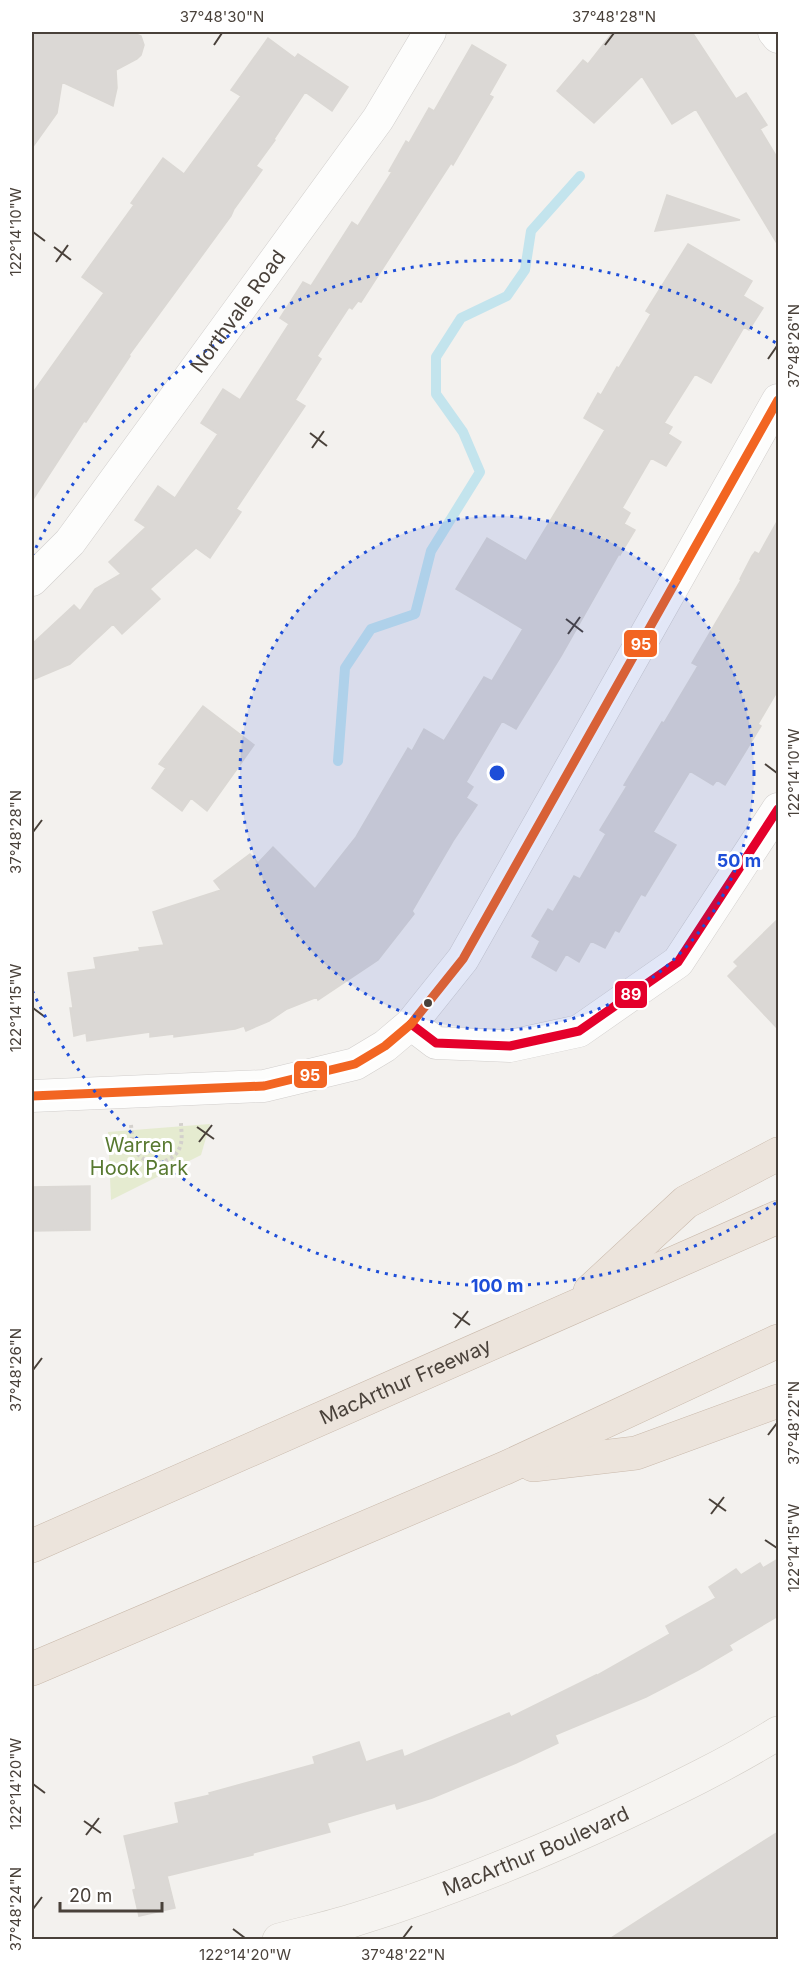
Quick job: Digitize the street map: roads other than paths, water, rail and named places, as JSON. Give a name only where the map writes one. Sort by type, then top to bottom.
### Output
[{"type":"highway","points":[[571,1309],[686,1202],[778,1154]]},
{"type":"highway","name":"MacArthur Freeway","points":[[32,1546],[778,1217]]},
{"type":"highway","points":[[32,1669],[504,1468],[778,1341]]},
{"type":"highway","points":[[504,1468],[636,1453],[778,1401]]},
{"type":"main road","name":"MacArthur Boulevard","points":[[293,1938],[446,1888],[570,1839],[661,1796],[778,1733]]},
{"type":"street","name":"Northvale Road","points":[[32,580],[70,542],[371,128],[430,32]]},
{"type":"street","points":[[774,32],[778,37]]},
{"type":"street","points":[[32,1096],[264,1086],[355,1064],[385,1046],[411,1024],[463,959],[778,400]]},
{"type":"street","points":[[411,1024],[436,1043],[510,1046],[579,1031],[678,962],[778,809]]},
{"type":"waterway","points":[[338,761],[345,668],[371,629],[415,614],[431,551],[480,472],[463,432],[436,394],[436,357],[461,318],[507,296],[525,270],[531,231],[580,176]]},
{"type":"park label","name":"Warren Hook Park","points":[[139,1156]]}]
